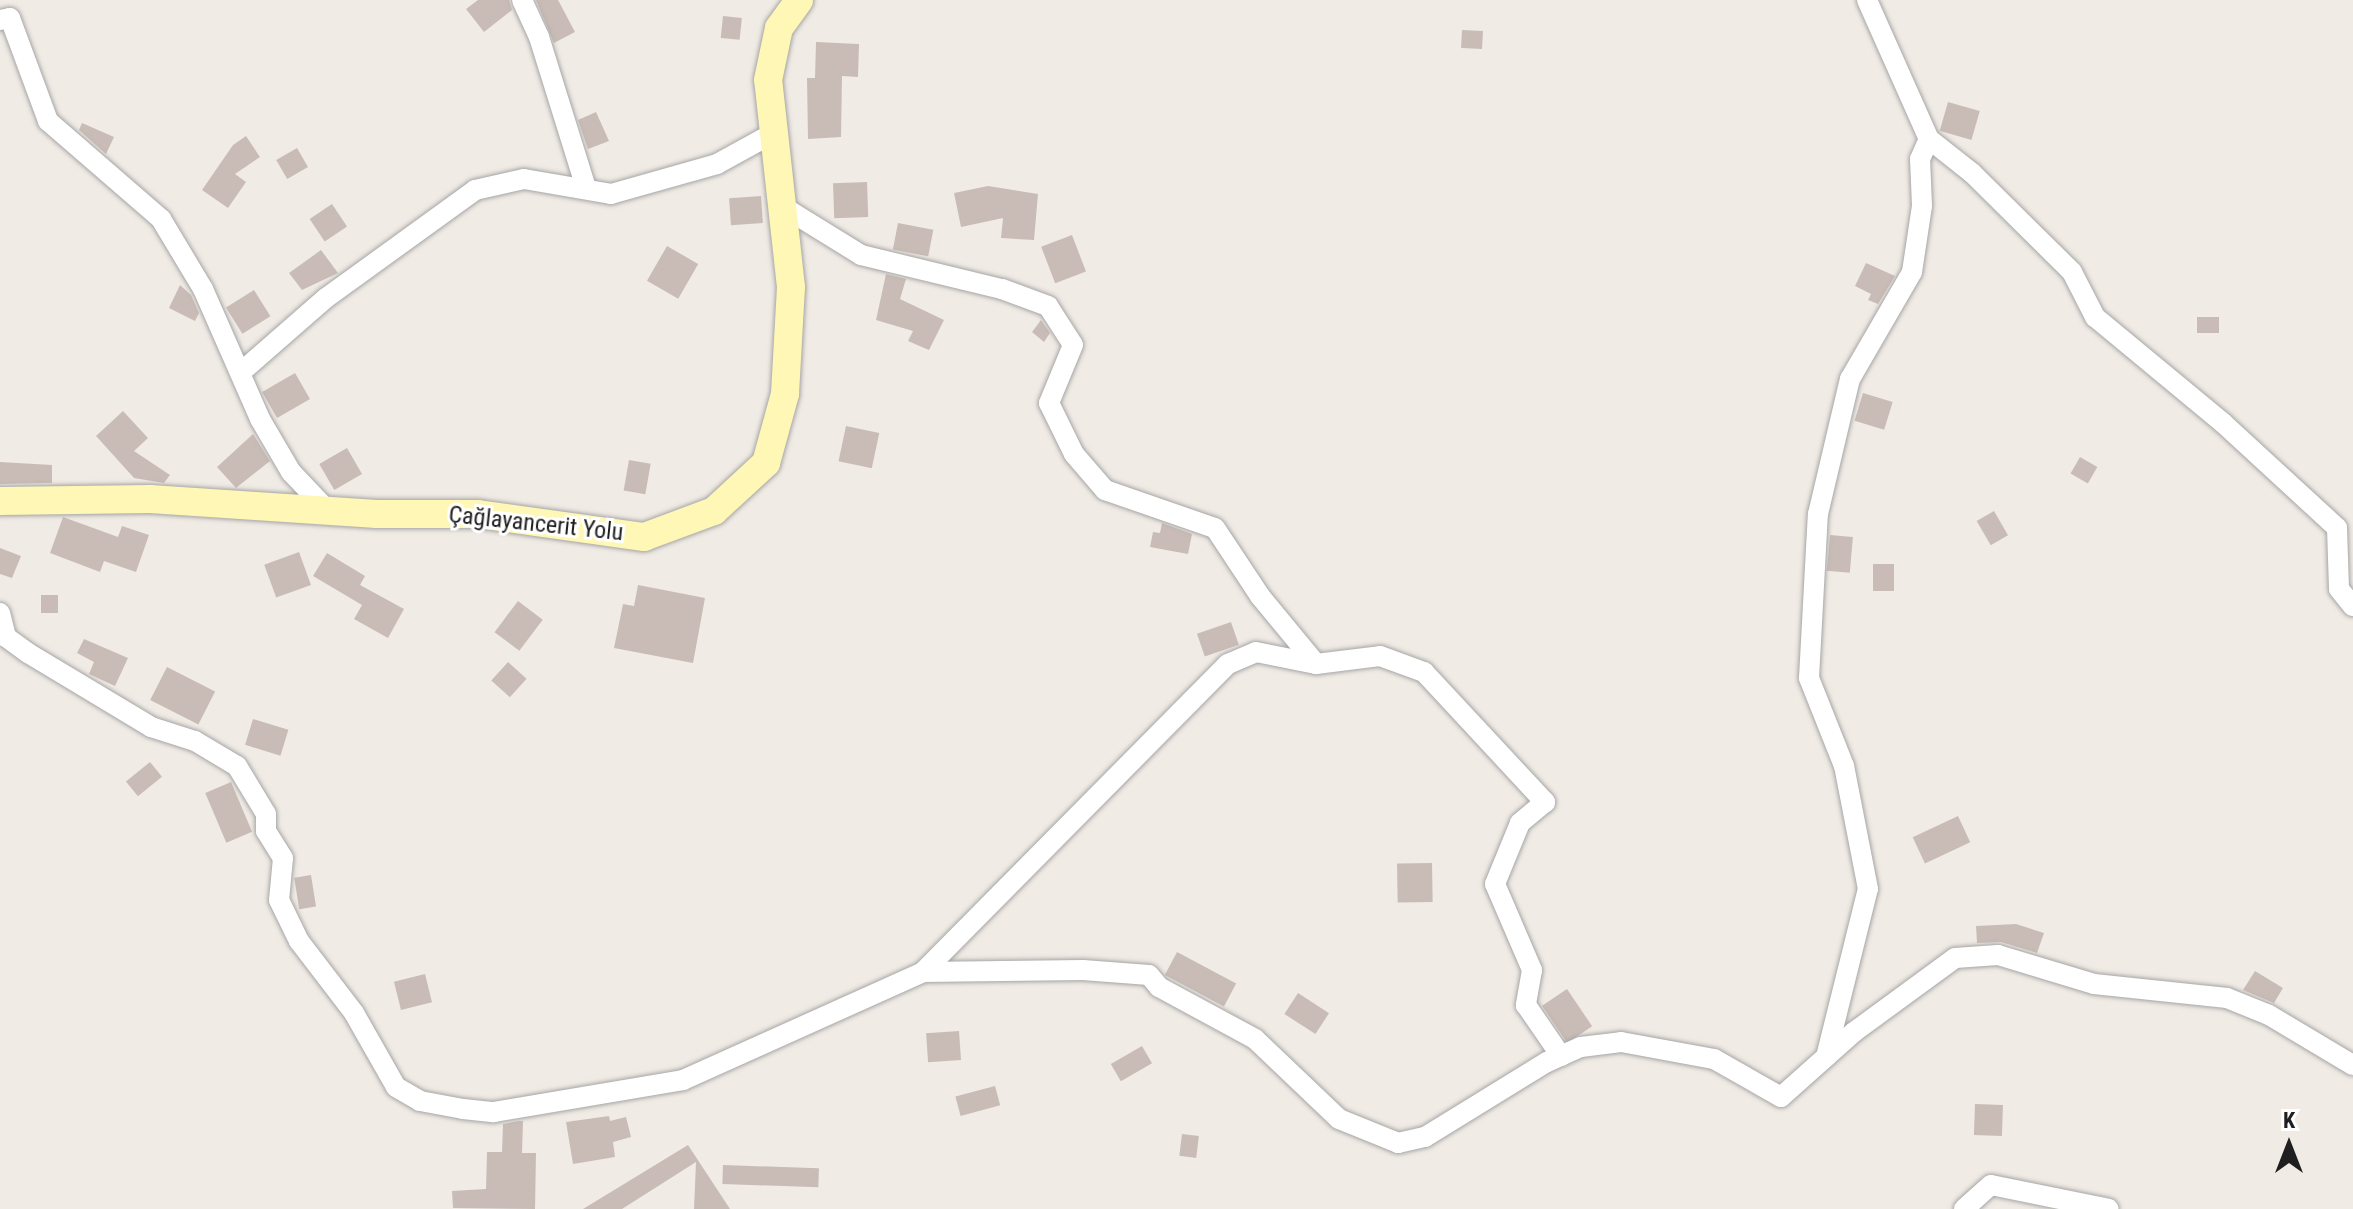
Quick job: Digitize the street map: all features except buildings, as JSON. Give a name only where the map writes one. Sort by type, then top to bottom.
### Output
[{"type":"main road","name":"Çağlayancerit Yolu","points":[[0,501],[150,499],[327,510],[478,514],[644,537],[714,511],[766,463],[785,394],[791,287],[777,131],[768,80],[779,28],[799,0]]},
{"type":"street","points":[[522,0],[539,37],[586,188]]},
{"type":"street","points":[[1867,0],[1929,139],[1972,173],[2072,272],[2095,317],[2223,423],[2337,528],[2339,589],[2353,606]]},
{"type":"street","points":[[0,20],[10,18],[48,121],[161,219],[203,289],[240,373],[291,472],[327,510]]},
{"type":"street","points":[[240,373],[326,298],[475,190],[524,179],[611,194],[717,164],[777,131]]},
{"type":"street","points":[[1826,1057],[1868,889],[1844,766],[1809,678],[1818,514],[1850,379],[1912,272],[1922,206],[1920,159],[1929,139]]},
{"type":"street","points":[[785,208],[861,255],[1002,289],[1048,306],[1073,345],[1049,403],[1074,454],[1105,490],[1215,528],[1260,596],[1316,664]]},
{"type":"street","points":[[0,613],[6,637],[28,653],[151,727],[195,741],[237,766],[266,814],[266,831],[283,858],[279,900],[299,941],[354,1013],[396,1087],[420,1101],[494,1112],[683,1080],[923,972],[1228,664],[1256,652],[1316,664],[1380,656],[1424,672],[1545,802],[1520,823],[1495,884],[1532,970],[1526,1005],[1561,1056]]},
{"type":"street","points":[[923,972],[1083,970],[1149,975],[1159,987],[1255,1039],[1339,1119],[1398,1143],[1425,1137],[1561,1056],[1621,1042],[1675,1049],[1714,1059],[1781,1097],[1826,1057],[1955,958],[1998,955],[2094,984],[2227,998],[2269,1015],[2353,1065]]},
{"type":"street","points":[[1964,1209],[1991,1185],[2109,1209]]}]
